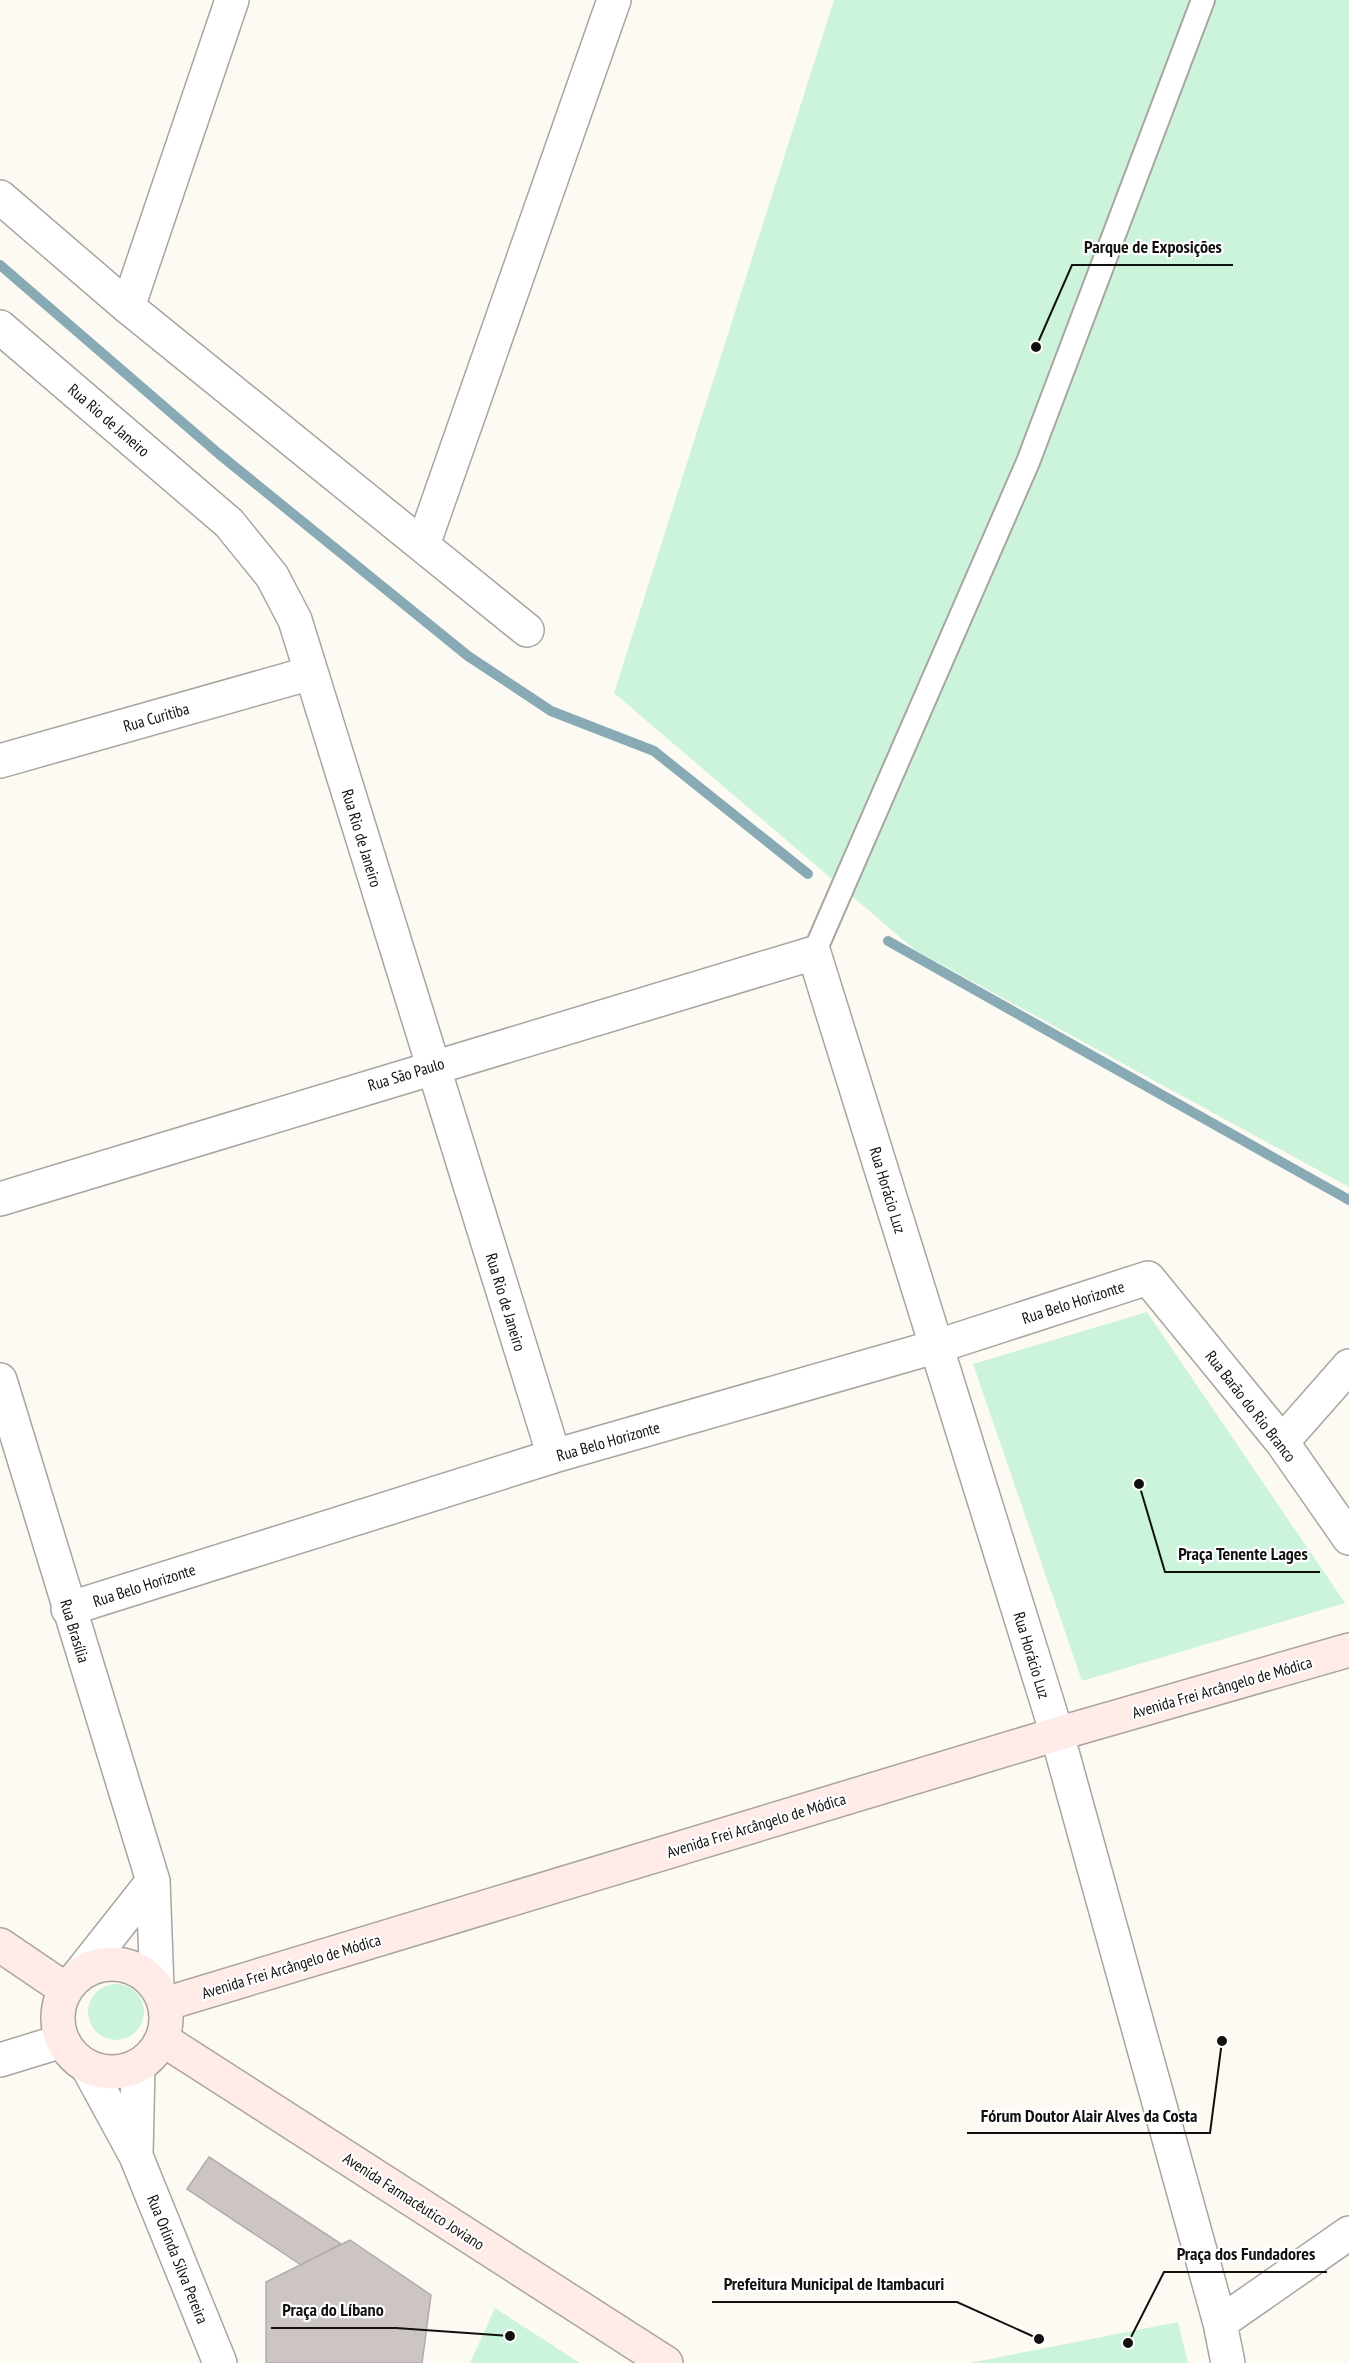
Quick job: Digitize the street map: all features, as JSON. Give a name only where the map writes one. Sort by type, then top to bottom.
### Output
[{"type":"street","points":[[128,308],[232,0]]},
{"type":"street","points":[[423,545],[614,0]]},
{"type":"street","points":[[0,197],[128,308],[527,630]]},
{"type":"street","name":"Rua Rio de Janeiro","points":[[0,327],[229,523],[272,576],[295,620],[554,1456]]},
{"type":"street","name":"Rua Curitiba","points":[[0,761],[311,673]]},
{"type":"street","name":"Rua São Paulo","points":[[0,1199],[814,952]]},
{"type":"street","name":"Rua Horácio Luz","points":[[814,952],[1057,1734],[1220,2323],[1228,2363]]},
{"type":"street","name":"Rua Belo Horizonte","points":[[69,1609],[554,1456],[938,1346],[1148,1278]]},
{"type":"street","name":"Rua Barão do Rio Branco","points":[[1148,1278],[1282,1442],[1349,1538]]},
{"type":"street","points":[[1282,1442],[1349,1366]]},
{"type":"street","name":"Rua Brasília","points":[[0,1380],[153,1881],[161,1996]]},
{"type":"street","name":"Avenida Frei Arcângelo de Módica","points":[[161,1996],[1349,1650]]},
{"type":"street","points":[[72,1982],[93,1967],[111,1964],[129,1967],[145,1975],[161,1996],[166,2022],[162,2039],[153,2054],[138,2066],[121,2072],[104,2072],[87,2066],[72,2055],[62,2041],[58,2023],[59,2005],[72,1982],[153,1881]]},
{"type":"street","points":[[0,1946],[72,1982]]},
{"type":"street","name":"Avenida Farmacêutico Joviano","points":[[162,2039],[666,2363]]},
{"type":"street","points":[[0,2060],[62,2041]]},
{"type":"street","name":"Rua Orlinda Silva Pereira","points":[[87,2066],[136,2156],[220,2363]]},
{"type":"street","points":[[136,2156],[138,2066]]},
{"type":"street","points":[[1220,2323],[1349,2233]]},
{"type":"lane","points":[[814,952],[1028,462],[1203,0]]},
{"type":"green space","points":[[834,0],[1349,0],[1349,1187],[915,950],[614,693]]},
{"type":"green space","points":[[1147,1312],[1345,1603],[1082,1681],[973,1364]]},
{"type":"green space","points":[[110,1984],[122,1984],[132,1988],[140,1996],[144,2012],[140,2028],[132,2036],[122,2040],[110,2040],[100,2036],[92,2028],[88,2018],[88,2006],[92,1996],[100,1988]]},
{"type":"green space","points":[[495,2308],[580,2363],[470,2363]]},
{"type":"green space","points":[[1178,2322],[1188,2363],[969,2363]]},
{"type":"building","points":[[209,2157],[341,2244],[301,2265],[187,2189]]},
{"type":"building","points":[[350,2240],[431,2295],[422,2363],[266,2363],[266,2282]]},
{"type":"waterway","points":[[0,265],[219,454],[468,656],[551,711],[654,751],[808,874]]},
{"type":"waterway","points":[[888,941],[1349,1200]]},
{"type":"place","name":"Parque de Exposições","points":[[1036,347]]},
{"type":"place","name":"Praça Tenente Lages","points":[[1139,1484]]},
{"type":"place","name":"Fórum Doutor Alair Alves da Costa","points":[[1222,2041]]},
{"type":"place","name":"Praça do Líbano","points":[[510,2336]]},
{"type":"place","name":"Prefeitura Municipal de Itambacuri","points":[[1039,2339]]},
{"type":"place","name":"Praça dos Fundadores","points":[[1128,2343]]}]
